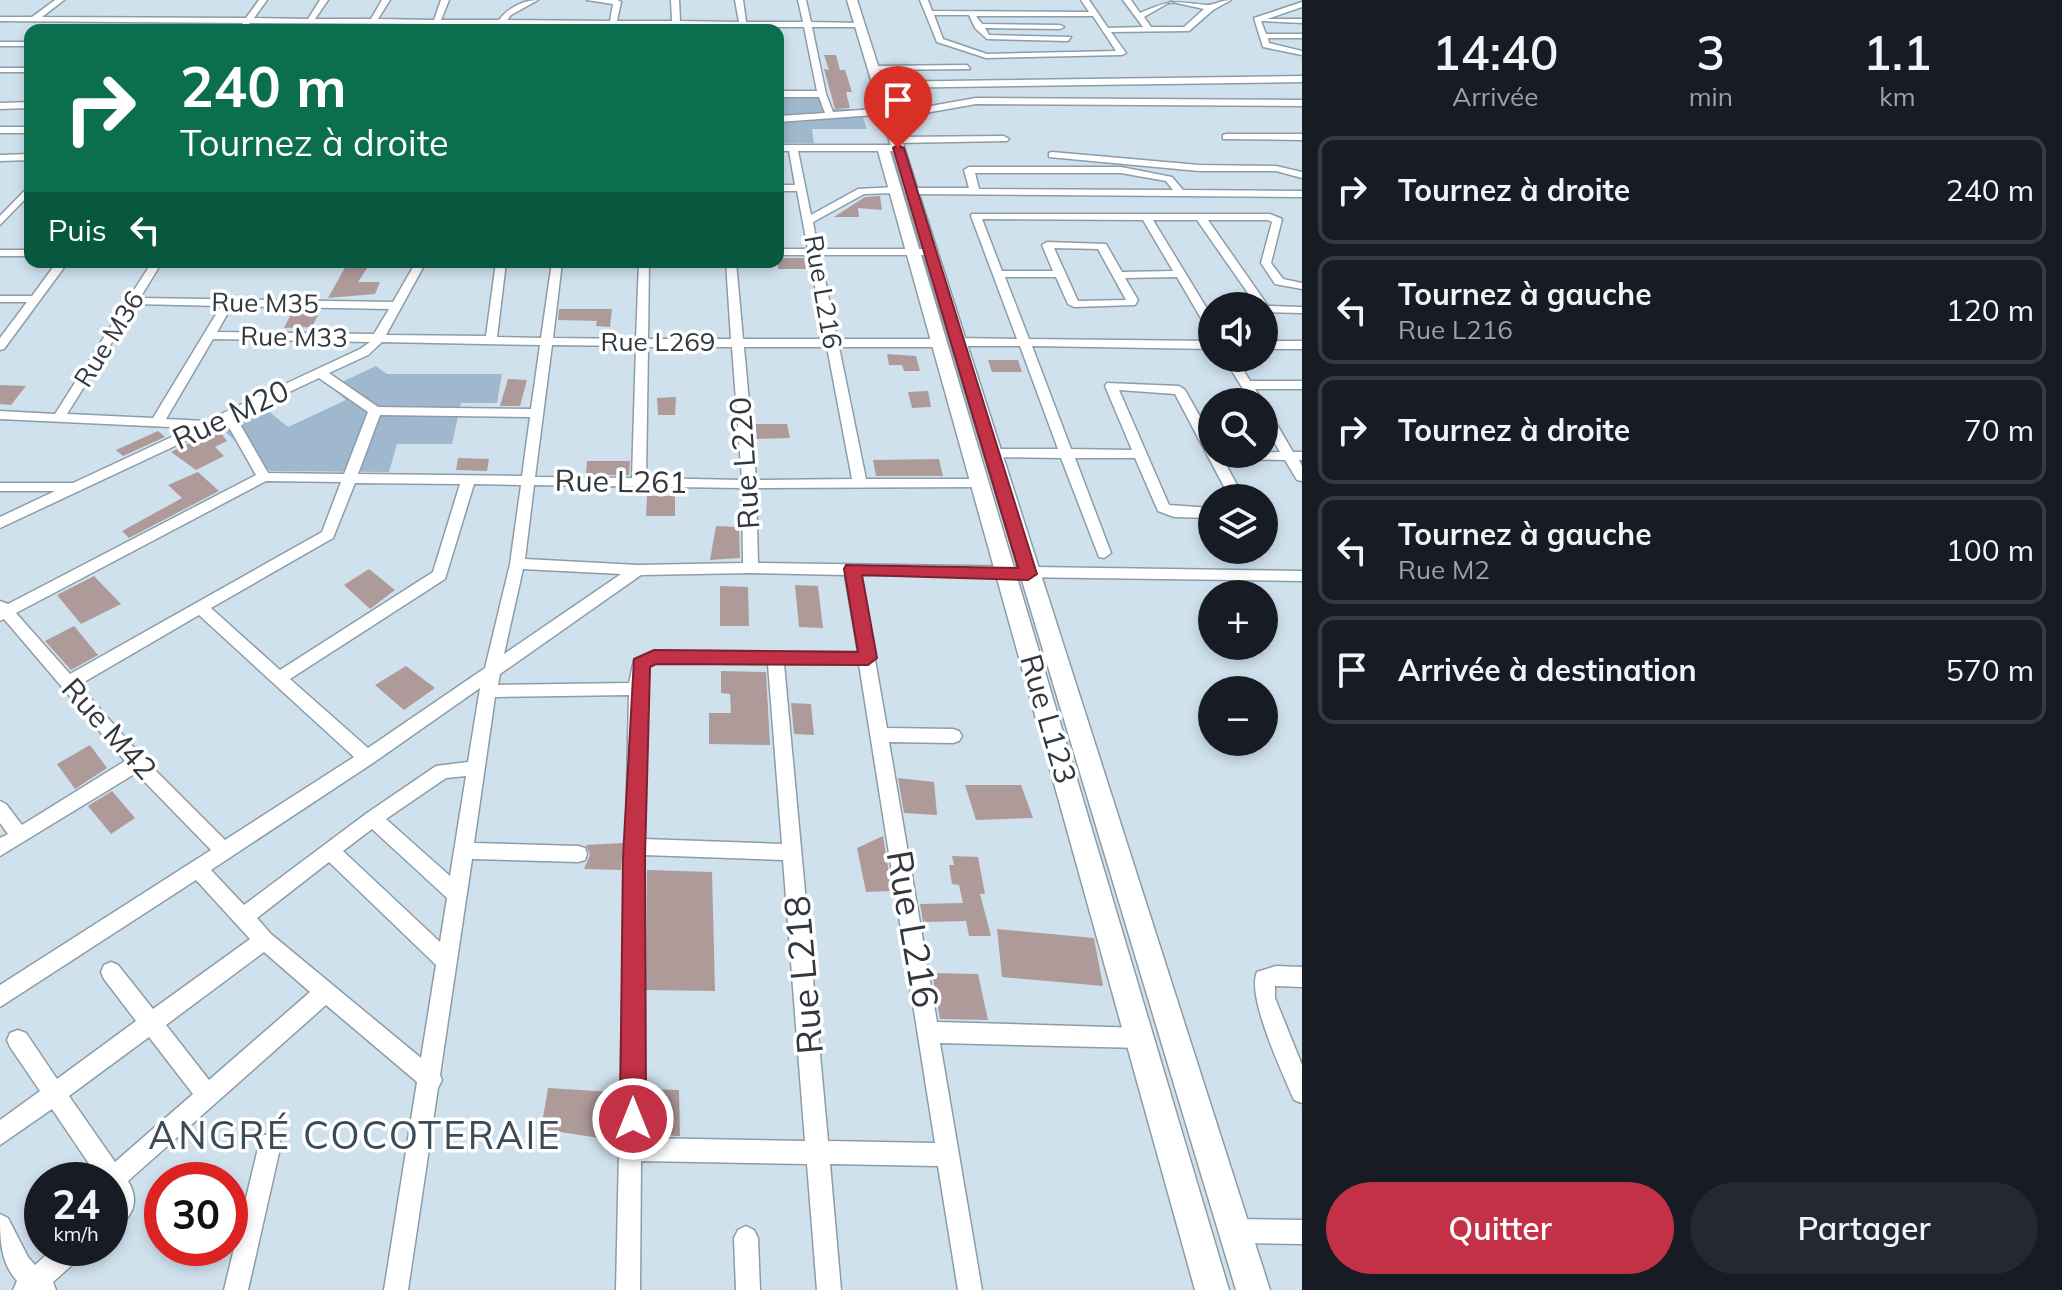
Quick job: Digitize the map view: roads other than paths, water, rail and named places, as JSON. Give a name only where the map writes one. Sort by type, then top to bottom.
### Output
[{"type":"main road","points":[[840,0],[873,68],[881,112]]},
{"type":"main road","points":[[852,0],[854,25],[881,112]]},
{"type":"main road","name":"Rue L123","points":[[881,112],[893,145],[947,342],[977,483],[1016,574],[1253,1290]]},
{"type":"main road","points":[[947,342],[990,453],[1016,574]]},
{"type":"main road","name":"Rue L123","points":[[1016,574],[1212,1290]]},
{"type":"street","points":[[33,20],[60,0]]},
{"type":"street","points":[[246,24],[263,0]]},
{"type":"street","points":[[310,21],[324,0]]},
{"type":"street","points":[[373,22],[386,0]]},
{"type":"street","points":[[436,24],[445,0]]},
{"type":"street","points":[[502,22],[508,13],[534,0]]},
{"type":"street","points":[[591,0],[617,2],[613,23]]},
{"type":"street","points":[[675,0],[676,24]]},
{"type":"street","points":[[739,0],[743,24]]},
{"type":"street","points":[[802,0],[822,94],[830,115]]},
{"type":"street","points":[[924,0],[943,42],[986,56],[1122,53],[1085,0]]},
{"type":"street","points":[[1127,0],[1149,30]]},
{"type":"street","points":[[1139,17],[1169,0],[1210,8]]},
{"type":"street","points":[[1106,30],[1186,29],[1210,8],[1227,0]]},
{"type":"street","points":[[1257,20],[1302,4]]},
{"type":"street","points":[[929,13],[1094,14]]},
{"type":"street","points":[[971,13],[983,36],[1068,39]]},
{"type":"street","points":[[1051,14],[1080,55]]},
{"type":"street","points":[[0,19],[404,24]]},
{"type":"street","points":[[111,24],[115,20]]},
{"type":"street","points":[[1257,20],[1302,21]]},
{"type":"street","points":[[1257,20],[1262,36],[1270,47],[1302,53]]},
{"type":"street","points":[[176,24],[179,21]]},
{"type":"street","points":[[468,24],[525,24]]},
{"type":"street","points":[[591,24],[629,24]]},
{"type":"street","points":[[784,25],[854,25]]},
{"type":"street","points":[[978,26],[1060,27]]},
{"type":"street","points":[[1262,36],[1302,36]]},
{"type":"street","points":[[0,44],[24,44]]},
{"type":"street","points":[[873,68],[967,67]]},
{"type":"street","points":[[0,70],[24,70]]},
{"type":"street","points":[[878,85],[1302,79]]},
{"type":"street","points":[[1142,80],[1154,95],[1174,103]]},
{"type":"street","points":[[784,94],[822,94]]},
{"type":"street","points":[[784,119],[925,110],[976,101],[1297,103],[1302,114]]},
{"type":"street","points":[[0,106],[24,105]]},
{"type":"street","points":[[0,130],[24,130]]},
{"type":"street","points":[[1226,137],[1302,137]]},
{"type":"street","points":[[784,148],[1004,139]]},
{"type":"street","name":"Rue L216","points":[[793,148],[810,220],[831,344],[860,484]]},
{"type":"street","points":[[1052,155],[1122,157],[1186,167],[1284,170],[1302,175]]},
{"type":"street","points":[[0,158],[24,157]]},
{"type":"street","points":[[975,191],[969,170],[1106,170],[1169,179],[1180,193]]},
{"type":"street","points":[[784,188],[800,188]]},
{"type":"street","points":[[810,220],[862,191],[1302,194]]},
{"type":"street","points":[[0,222],[24,195]]},
{"type":"street","points":[[1104,553],[976,216],[1276,219],[1266,263],[1279,282],[1302,286]]},
{"type":"street","points":[[1147,218],[1180,274],[1198,297]]},
{"type":"street","points":[[1201,218],[1253,292]]},
{"type":"street","points":[[1047,245],[1102,246],[1120,275],[1131,303],[1082,306],[1070,301],[1047,245]]},
{"type":"street","points":[[784,252],[920,252]]},
{"type":"street","points":[[0,253],[24,253]]},
{"type":"street","points":[[0,346],[59,268]]},
{"type":"street","name":"Rue M36","points":[[60,416],[153,268]]},
{"type":"street","name":"Rue M20","points":[[0,523],[364,352],[378,338],[418,268]]},
{"type":"street","points":[[491,340],[500,268]]},
{"type":"street","points":[[396,1290],[431,1080],[444,959],[488,691],[496,668],[517,564],[556,268]]},
{"type":"street","points":[[639,483],[644,268]]},
{"type":"street","name":"Rue L220","points":[[731,268],[749,484],[751,568]]},
{"type":"street","points":[[997,274],[1059,274]]},
{"type":"street","points":[[1120,275],[1180,274]]},
{"type":"street","points":[[0,299],[36,299]]},
{"type":"street","name":"Rue M35","points":[[132,301],[397,306]]},
{"type":"street","points":[[158,421],[229,302]]},
{"type":"street","points":[[1278,309],[1302,310]]},
{"type":"street","name":"Rue M33","points":[[211,335],[378,338]]},
{"type":"street","name":"Rue L269","points":[[378,338],[644,343],[1198,345]]},
{"type":"street","points":[[1278,345],[1302,345]]},
{"type":"street","points":[[1239,372],[1249,388]]},
{"type":"street","points":[[321,373],[375,411],[537,413]]},
{"type":"street","points":[[1247,385],[1302,385]]},
{"type":"street","points":[[1198,424],[1179,390],[1163,386],[1111,386],[1163,508],[1174,512],[1198,513]]},
{"type":"street","points":[[68,683],[328,535],[375,411]]},
{"type":"street","points":[[0,415],[210,425]]},
{"type":"street","points":[[2,611],[264,477],[229,416]]},
{"type":"street","points":[[1278,432],[1296,456],[1302,477]]},
{"type":"street","points":[[990,453],[1139,454]]},
{"type":"street","name":"Rue L261","points":[[264,477],[749,484],[977,483]]},
{"type":"street","points":[[279,678],[440,575],[468,480]]},
{"type":"street","points":[[0,487],[79,487]]},
{"type":"street","points":[[517,564],[638,570],[751,568],[1302,576]]},
{"type":"street","name":"Rue L216","points":[[852,569],[970,1290]]},
{"type":"street","points":[[0,997],[367,758],[638,570]]},
{"type":"street","points":[[201,608],[367,758]]},
{"type":"street","name":"Rue M42","points":[[2,611],[137,763],[223,850]]},
{"type":"street","points":[[628,1290],[633,1149],[637,689],[640,664],[654,657],[776,660],[868,658]]},
{"type":"street","name":"Rue L218","points":[[776,660],[829,1290]]},
{"type":"street","points":[[488,691],[637,689]]},
{"type":"street","points":[[880,735],[953,736]]},
{"type":"street","points":[[0,848],[137,763]]},
{"type":"street","points":[[242,918],[373,818],[442,771],[476,768]]},
{"type":"street","points":[[0,809],[20,836]]},
{"type":"street","points":[[373,818],[455,893]]},
{"type":"street","points":[[635,847],[792,852]]},
{"type":"street","points":[[330,851],[444,959]]},
{"type":"street","points":[[462,851],[578,854]]},
{"type":"street","points":[[198,869],[242,918],[323,994],[431,1080]]},
{"type":"street","points":[[0,1134],[264,940]]},
{"type":"street","points":[[111,972],[208,1096]]},
{"type":"street","points":[[1302,977],[1264,979],[1265,998],[1302,1092]]},
{"type":"street","points":[[128,1166],[323,994]]},
{"type":"street","points":[[930,1032],[1142,1038]]},
{"type":"street","points":[[18,1040],[101,1162]]},
{"type":"street","points":[[236,1290],[270,1144]]},
{"type":"street","points":[[633,1149],[819,1155],[949,1155]]},
{"type":"street","points":[[0,1226],[19,1266],[34,1287],[54,1266]]},
{"type":"street","points":[[1235,1231],[1302,1232]]},
{"type":"street","points":[[746,1238],[748,1290]]},
{"type":"district","name":"ANGRÉ COCOTERAIE","points":[[355,1136]]}]
